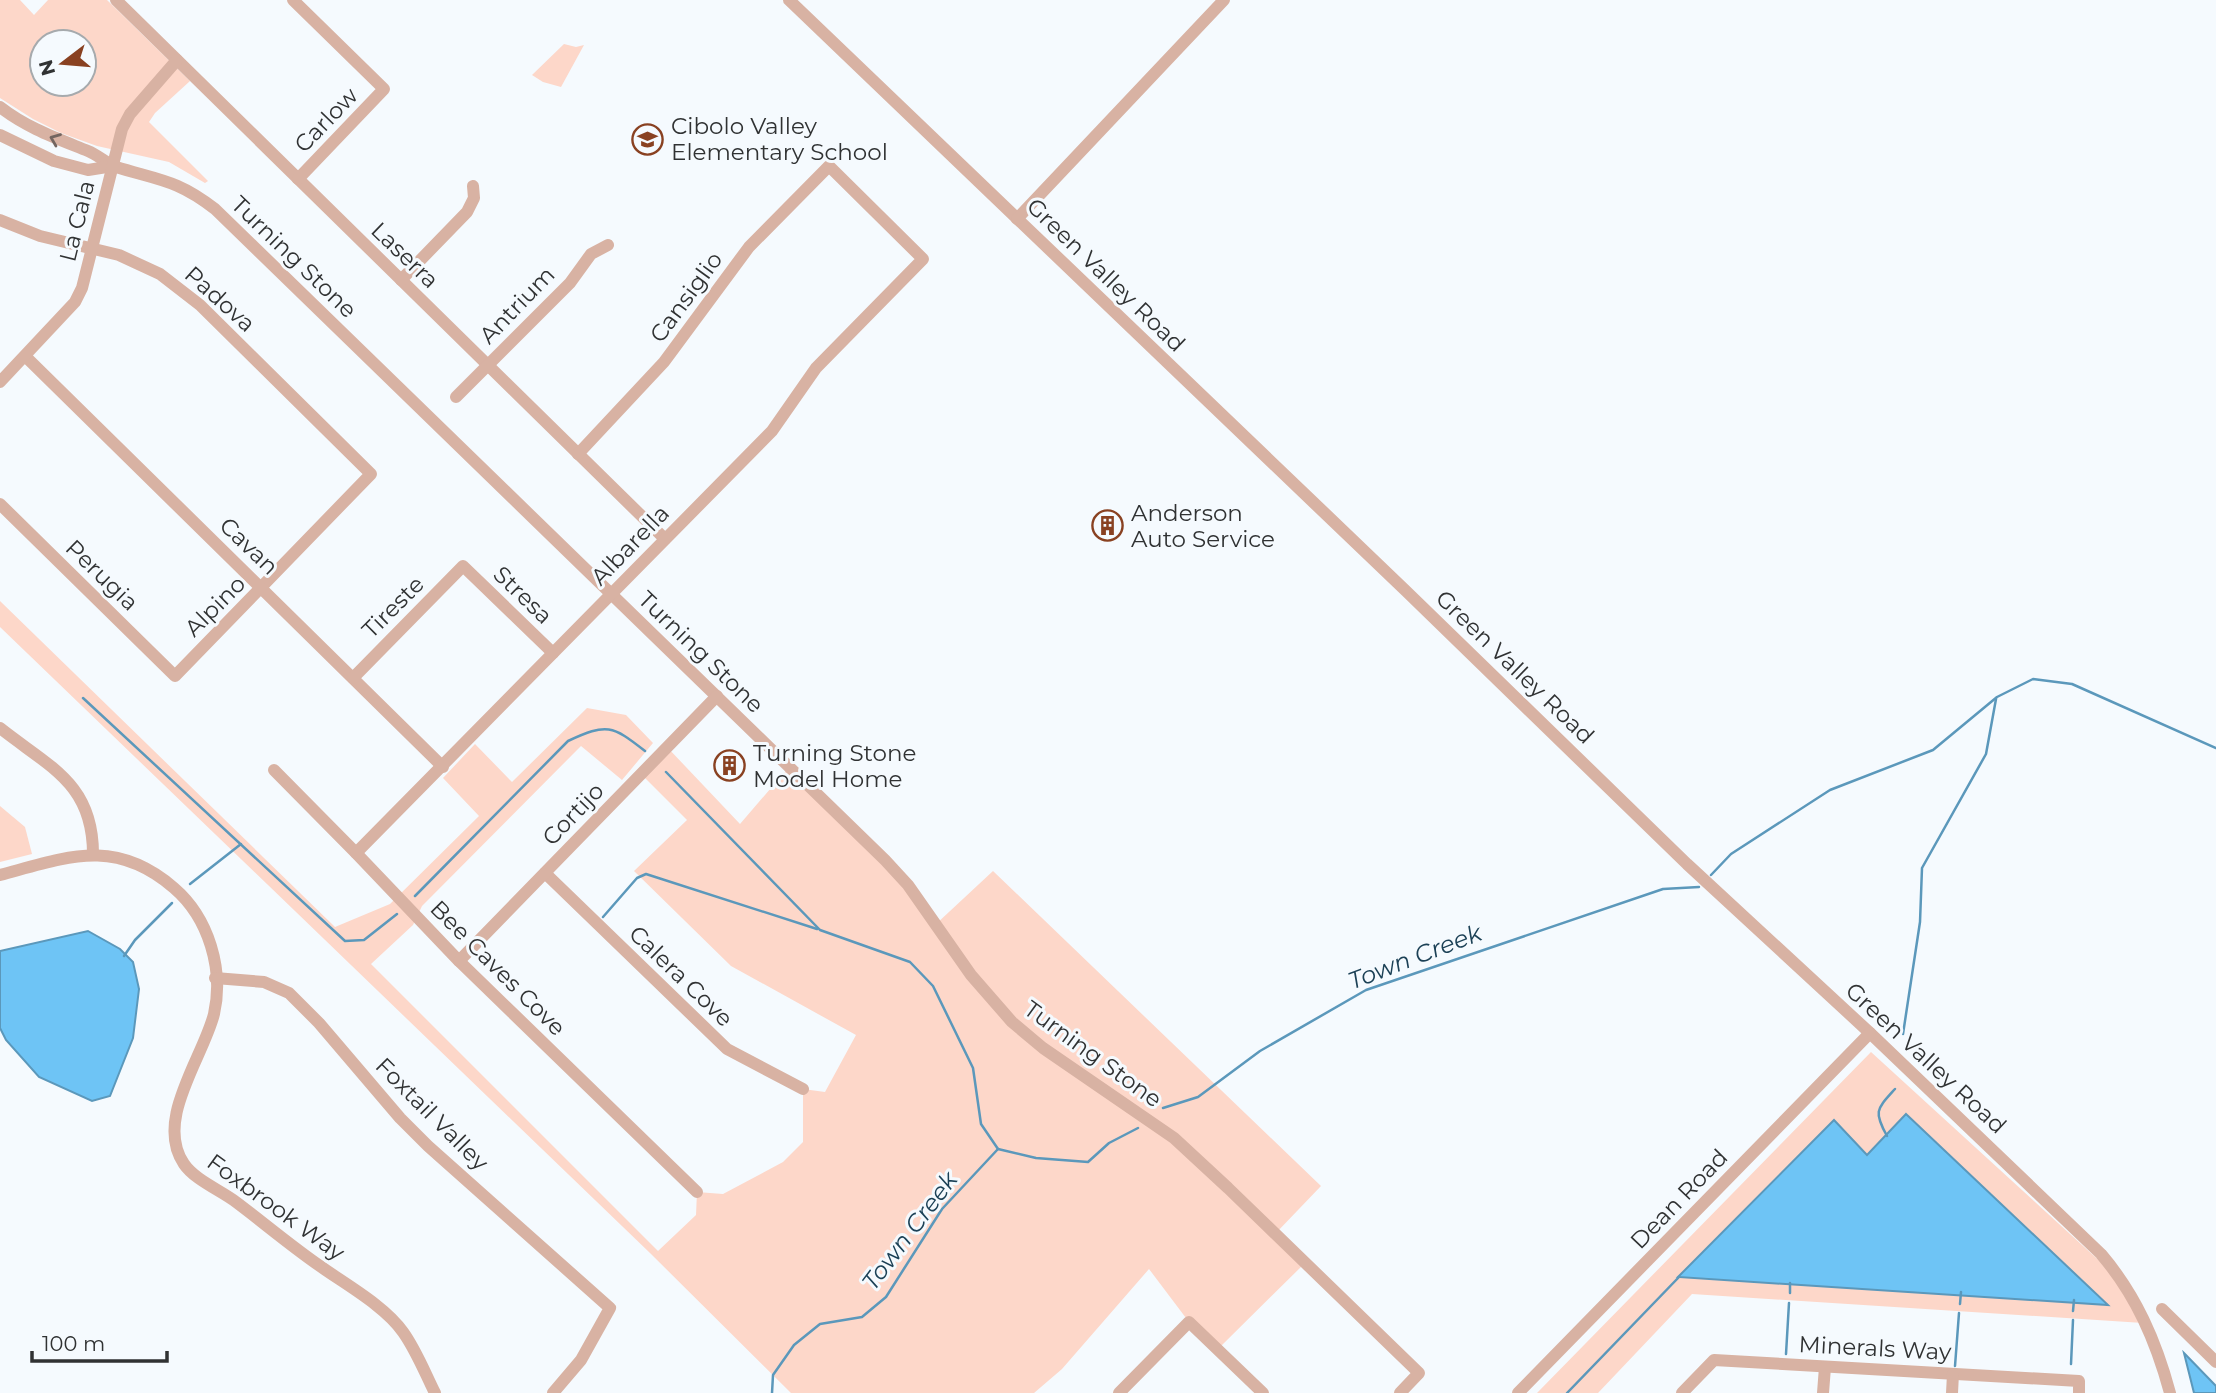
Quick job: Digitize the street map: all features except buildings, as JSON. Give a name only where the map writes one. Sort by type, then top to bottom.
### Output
[{"type":"street","name":"Laserra","points":[[116,0],[665,539]]},
{"type":"street","name":"Carlow","points":[[293,0],[384,89],[298,180]]},
{"type":"street","name":"Green Valley Road","points":[[789,0],[1687,864],[1870,1033],[2073,1227],[2113,1269],[2137,1306],[2152,1336],[2170,1393]]},
{"type":"street","points":[[1017,219],[1224,0]]},
{"type":"street","name":"La Cala","points":[[0,382],[75,302],[82,288],[122,129],[130,114],[177,60]]},
{"type":"street","name":"Turning Stone","points":[[0,107],[26,126],[90,152],[113,166],[176,183],[215,209],[908,885],[968,971],[1012,1023],[1043,1048],[1174,1138],[1419,1373],[1400,1393]]},
{"type":"street","name":"Turning Stone","points":[[0,135],[54,161],[88,170],[113,166]]},
{"type":"street","name":"Albarella","points":[[356,853],[772,431],[816,368],[923,259],[829,166]]},
{"type":"street","name":"Cansiglio","points":[[578,454],[664,362],[749,247],[829,166]]},
{"type":"street","points":[[401,280],[467,212],[474,198],[473,186]]},
{"type":"street","name":"Padova","points":[[0,220],[40,236],[119,256],[160,274],[200,305],[371,474]]},
{"type":"street","name":"Antrium","points":[[456,397],[570,283],[591,254],[608,246]]},
{"type":"street","name":"Cavan","points":[[26,357],[443,767]]},
{"type":"street","name":"Alpino","points":[[176,676],[371,474]]},
{"type":"street","name":"Perugia","points":[[0,505],[176,676]]},
{"type":"street","name":"Stresa","points":[[463,566],[553,653]]},
{"type":"street","name":"Tireste","points":[[353,678],[463,566]]},
{"type":"street","name":"Cortijo","points":[[459,961],[717,696]]},
{"type":"street","points":[[0,727],[64,776],[77,791],[87,811],[92,831],[93,854]]},
{"type":"street","name":"Bee Caves Cove","points":[[274,770],[459,961],[697,1192]]},
{"type":"street","name":"Foxbrook Way","points":[[0,875],[55,858],[93,854],[118,858],[142,865],[163,878],[194,909],[206,932],[215,963],[214,1013],[179,1103],[174,1126],[183,1163],[377,1307],[402,1330],[435,1393]]},
{"type":"street","name":"Calera Cove","points":[[545,873],[727,1049],[803,1088]]},
{"type":"street","name":"Foxtail Valley","points":[[215,978],[264,982],[289,993],[428,1146],[610,1308],[581,1360],[553,1393]]},
{"type":"street","name":"Dean Road","points":[[1518,1393],[1870,1033]]},
{"type":"street","points":[[2162,1309],[2216,1362]]},
{"type":"street","points":[[1119,1393],[1189,1322],[1263,1393]]},
{"type":"street","name":"Minerals Way","points":[[1682,1393],[1714,1360],[1953,1374],[2079,1387]]},
{"type":"street","points":[[1823,1393],[1825,1367]]},
{"type":"street","points":[[1952,1393],[1953,1374]]},
{"type":"shaded area","points":[[0,0],[20,0],[34,15],[48,0],[107,0],[190,81],[155,113],[149,122],[208,181],[205,183],[169,162],[97,146],[33,119],[0,98]]},
{"type":"shaded area","points":[[564,44],[576,47],[584,45],[561,87],[543,82],[532,75]]},
{"type":"shaded area","points":[[0,601],[335,927],[390,904],[479,816],[443,778],[475,744],[512,782],[587,708],[626,715],[653,743],[622,780],[581,746],[422,906],[413,925],[371,964],[658,1251],[696,1215],[697,1192],[723,1194],[783,1162],[803,1142],[803,1089],[825,1092],[856,1035],[731,966],[634,871],[687,820],[641,774],[667,747],[740,824],[789,767],[885,860],[935,925],[993,871],[1321,1186],[1275,1234],[1305,1263],[1218,1349],[1189,1322],[1149,1269],[1062,1369],[1034,1393],[791,1393],[650,1253],[0,627]]},
{"type":"shaded area","points":[[0,806],[25,827],[32,854],[0,862]]},
{"type":"shaded area","points":[[1871,1052],[2117,1277],[2143,1323],[1692,1294],[1598,1393],[1537,1393]]},
{"type":"water","points":[[88,931],[120,949],[133,962],[139,989],[133,1038],[110,1096],[92,1101],[39,1077],[6,1040],[0,1028],[0,951]]},
{"type":"water","points":[[1906,1114],[2108,1305],[1678,1277],[1834,1120],[1867,1155]]},
{"type":"water","points":[[2184,1353],[2216,1386],[2216,1393],[2194,1393]]},
{"type":"waterway","name":"Town Creek","points":[[1711,875],[1731,854],[1830,790],[1933,750],[1997,697],[2033,679],[2072,684],[2216,748]]},
{"type":"waterway","points":[[83,698],[345,941],[364,940],[397,914]]},
{"type":"waterway","points":[[1903,1034],[1920,922],[1922,868],[1986,754],[1996,699]]},
{"type":"waterway","points":[[415,896],[568,741],[592,731],[609,730],[625,736],[645,751]]},
{"type":"waterway","points":[[666,772],[820,930],[910,962],[933,986],[973,1068],[981,1124],[998,1149]]},
{"type":"waterway","points":[[190,884],[241,844]]},
{"type":"waterway","points":[[603,917],[637,878],[646,874],[817,929]]},
{"type":"waterway","name":"Town Creek","points":[[1163,1108],[1198,1097],[1260,1051],[1366,990],[1663,889],[1699,887]]},
{"type":"waterway","points":[[124,956],[135,940],[172,903]]},
{"type":"waterway","points":[[1887,1136],[1879,1111],[1895,1089]]},
{"type":"waterway","name":"Town Creek","points":[[772,1393],[773,1375],[794,1345],[820,1324],[862,1317],[886,1297],[942,1209],[998,1149],[1036,1158],[1088,1162],[1109,1143],[1138,1128]]},
{"type":"waterway","points":[[1567,1393],[1679,1277]]},
{"type":"waterway","points":[[1790,1283],[1790,1293]]},
{"type":"waterway","points":[[1960,1304],[1961,1292]]},
{"type":"waterway","points":[[2073,1311],[2074,1300]]},
{"type":"waterway","points":[[1786,1354],[1789,1303]]},
{"type":"waterway","points":[[1955,1366],[1959,1313]]},
{"type":"waterway","points":[[2071,1364],[2073,1320]]},
{"type":"place","name":"Cibolo Valley Elementary School","points":[[648,139]]},
{"type":"place","name":"Anderson Auto Service","points":[[1108,526]]},
{"type":"place","name":"Turning Stone Model Home","points":[[730,766]]}]
